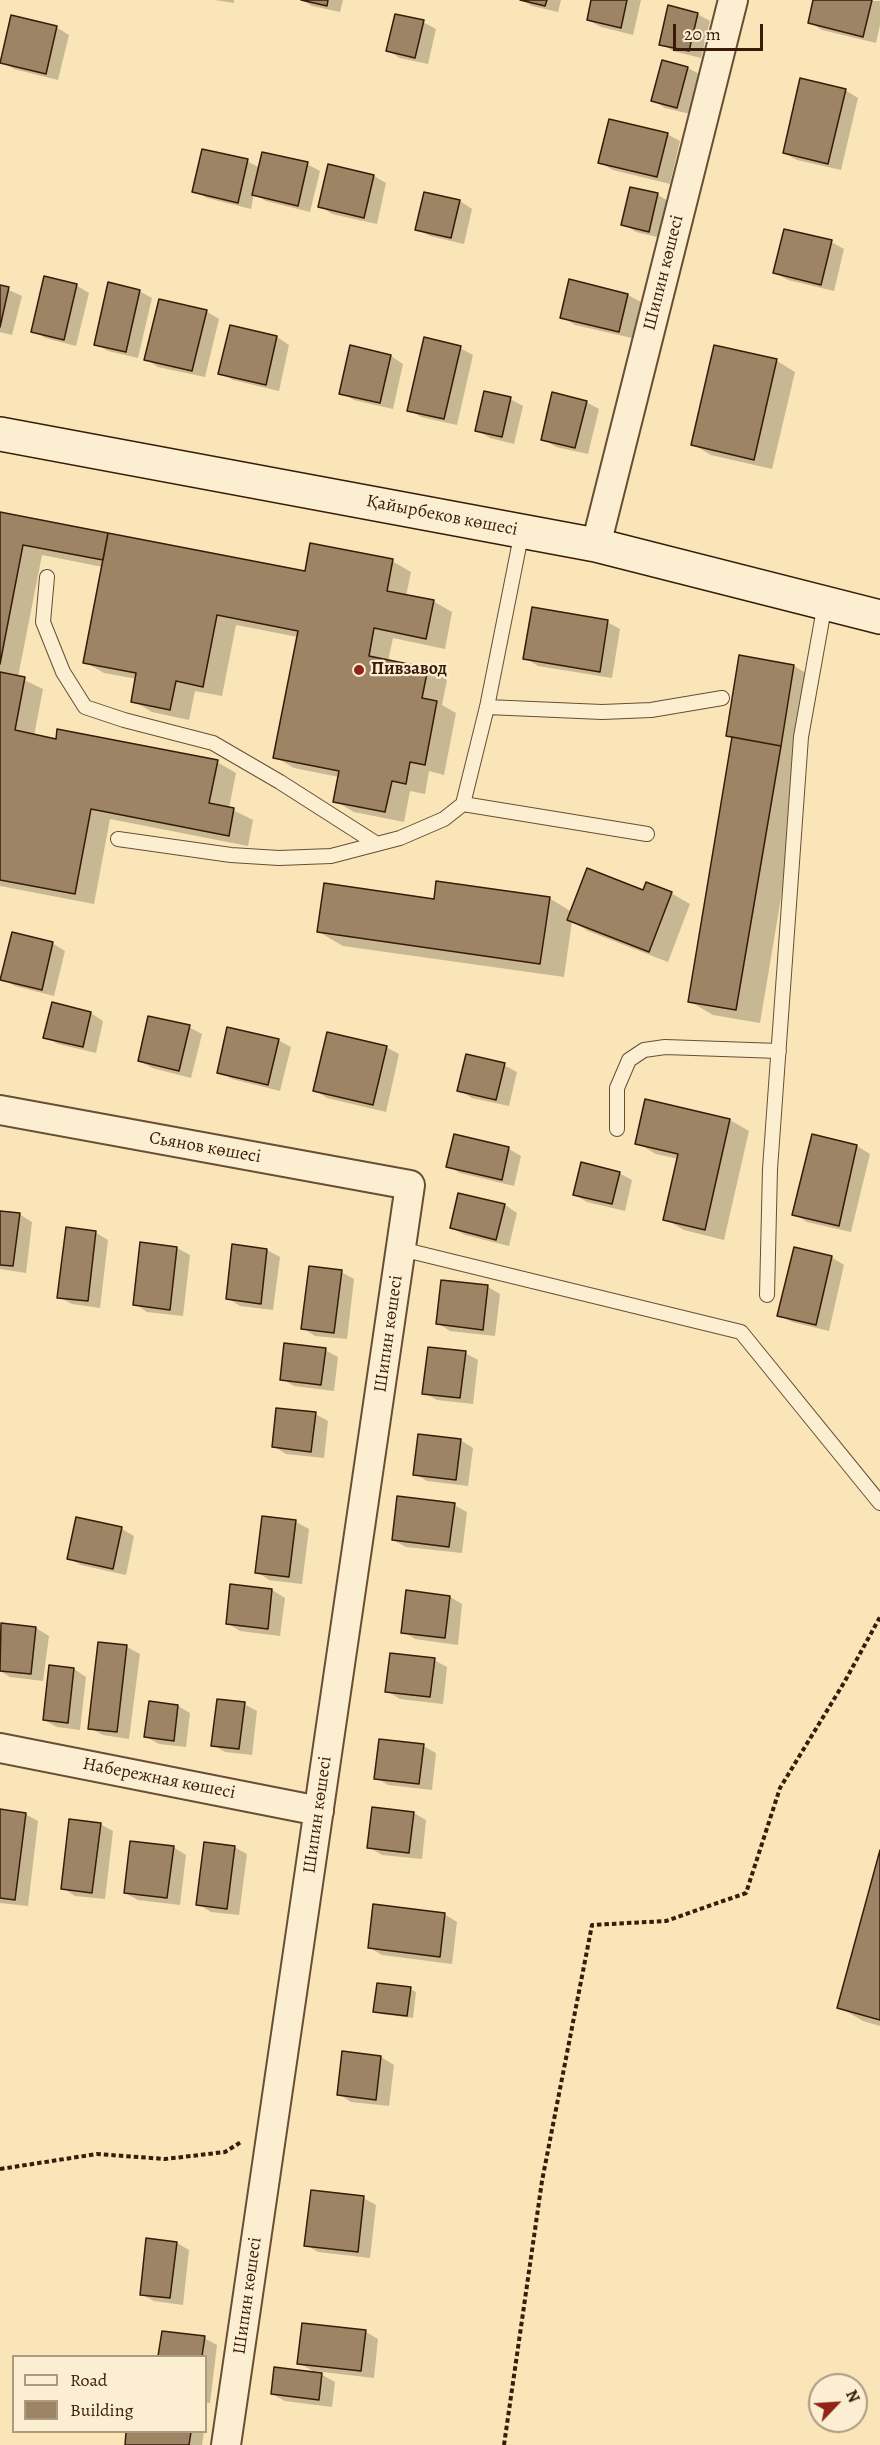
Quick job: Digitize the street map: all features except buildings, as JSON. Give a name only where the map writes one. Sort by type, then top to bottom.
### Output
[{"type":"main road","name":"Қайырбеков көшесі","points":[[0,434],[596,545],[880,617]]},
{"type":"street","name":"Шипин көшесі","points":[[596,545],[733,0]]},
{"type":"street","name":"Сьянов көшесі","points":[[0,1110],[410,1185]]},
{"type":"street","name":"Шипин көшесі","points":[[226,2445],[410,1185]]},
{"type":"street","name":"Набережная көшесі","points":[[0,1748],[319,1811]]},
{"type":"lane","points":[[118,839],[231,855],[279,858],[331,856],[400,838],[444,819],[463,804],[487,707],[522,531]]},
{"type":"lane","points":[[47,577],[43,622],[63,672],[85,707],[124,720],[213,743],[280,782],[377,844]]},
{"type":"lane","points":[[766,1295],[770,1169],[801,737],[825,603]]},
{"type":"lane","points":[[487,707],[602,712],[651,710],[722,698]]},
{"type":"lane","points":[[463,804],[647,834]]},
{"type":"lane","points":[[616,1128],[617,1088],[629,1059],[644,1050],[665,1047],[779,1051]]},
{"type":"lane","points":[[401,1249],[741,1332],[880,1503]]},
{"type":"path","points":[[504,2445],[542,2181],[592,1924],[666,1921],[746,1893],[780,1788],[845,1681],[880,1617]]},
{"type":"path","points":[[0,2169],[97,2154],[165,2159],[225,2152],[273,2122]]},
{"type":"place","name":"Пивзавод","points":[[359,670]]}]
